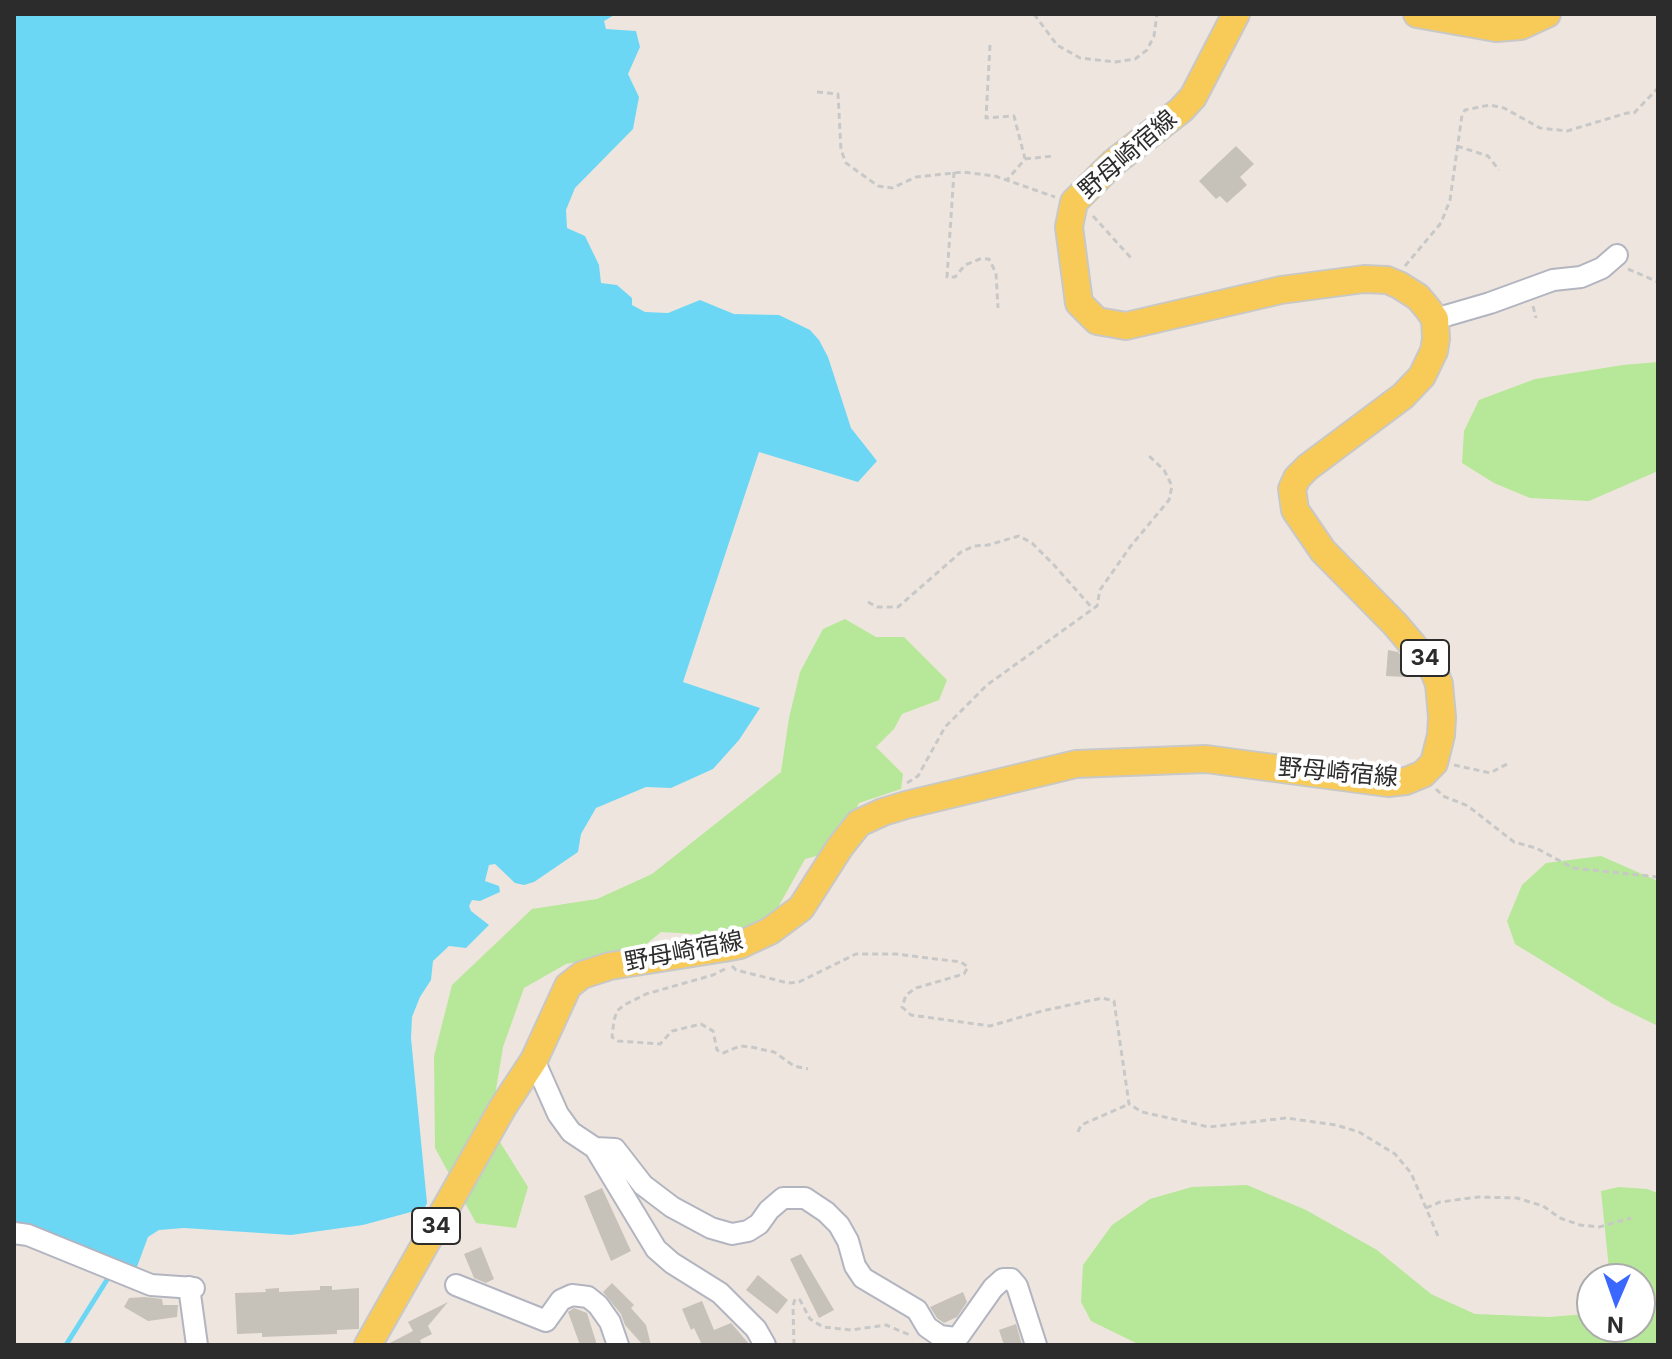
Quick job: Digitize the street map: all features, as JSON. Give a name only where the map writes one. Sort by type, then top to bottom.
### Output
[{"type":"main road","name":"野母崎宿線","points":[[1236,14],[1193,97],[1113,163],[1076,200],[1069,227],[1079,303],[1087,314],[1105,323],[1135,324],[1199,307],[1319,285],[1364,279],[1387,280],[1399,285]]},
{"type":"main road","points":[[1417,14],[1496,28],[1521,26],[1547,14]]},
{"type":"main road","points":[[1399,285],[1418,297],[1435,319]]},
{"type":"main road","name":"野母崎宿線","points":[[368,1345],[503,1107],[534,1060],[568,986],[582,975],[656,957],[728,957],[740,945],[770,931],[801,908],[859,823],[883,812],[1076,764],[1206,759],[1388,783],[1406,781],[1429,768],[1441,735],[1442,717],[1439,684],[1433,669],[1395,624],[1323,551],[1295,510],[1292,489],[1297,478],[1308,467],[1403,396],[1422,376],[1434,351],[1435,319]]},
{"type":"street","points":[[1435,319],[1553,280],[1581,277],[1602,268],[1614,258]]},
{"type":"street","points":[[534,1060],[558,1114],[571,1132],[595,1148],[656,1249],[672,1263],[720,1293],[756,1329],[765,1345]]},
{"type":"street","points":[[595,1148],[615,1149],[643,1185],[672,1207],[711,1228],[732,1234],[748,1231],[759,1224],[783,1198],[805,1198],[839,1225],[863,1278],[917,1310],[927,1327],[940,1336],[959,1336],[993,1288],[1003,1279],[1011,1279],[1017,1286],[1036,1345]]},
{"type":"street","points":[[14,1233],[28,1235],[151,1285],[192,1288],[197,1345]]},
{"type":"street","points":[[456,1285],[546,1321],[561,1300],[572,1295],[588,1297],[610,1322],[618,1345]]},
{"type":"path","points":[[1034,14],[1057,45],[1080,58],[1115,62],[1135,59],[1147,50],[1154,36],[1157,14]]},
{"type":"path","points":[[990,45],[986,118],[1014,116],[1025,159]]},
{"type":"path","points":[[1399,285],[1406,262],[1441,223],[1450,200],[1465,110],[1490,105],[1504,108],[1540,128],[1567,131],[1634,113],[1658,88]]},
{"type":"path","points":[[817,92],[838,94],[841,150],[846,163],[878,186],[892,188],[916,177],[954,172],[995,176],[1076,200],[1131,258]]},
{"type":"path","points":[[1457,146],[1488,156],[1499,170]]},
{"type":"path","points":[[1007,180],[1025,159],[1053,156]]},
{"type":"path","points":[[954,172],[947,277],[955,277],[965,265],[989,259],[996,273],[998,308]]},
{"type":"path","points":[[1614,258],[1658,282]]},
{"type":"path","points":[[906,784],[918,776],[945,727],[987,685],[1097,606],[1100,590],[1169,500],[1172,486],[1164,470],[1148,455]]},
{"type":"path","points":[[868,602],[877,607],[898,607],[961,552],[1019,536],[1032,543],[1093,609]]},
{"type":"path","points":[[1429,768],[1490,773],[1507,764]]},
{"type":"path","points":[[1429,768],[1443,796],[1468,806],[1514,842],[1536,848],[1573,868],[1658,877]]},
{"type":"path","points":[[808,1069],[794,1066],[774,1052],[751,1047],[740,1046],[723,1053],[717,1050],[713,1031],[701,1024],[672,1031],[660,1044],[618,1041],[612,1037],[617,1011],[646,994],[713,975],[728,957],[736,970],[788,983],[799,982],[856,954],[896,954],[961,962],[968,967],[964,974],[916,988],[906,995],[902,1007],[911,1015],[990,1026],[1102,998],[1114,1001],[1129,1104]]},
{"type":"path","points":[[1078,1132],[1081,1125],[1129,1104]]},
{"type":"path","points":[[1129,1104],[1142,1112],[1209,1127],[1286,1118],[1336,1125],[1359,1132],[1395,1154],[1411,1173],[1438,1236]]},
{"type":"path","points":[[1426,1208],[1440,1202],[1479,1197],[1517,1198],[1543,1206],[1560,1218],[1580,1225],[1599,1227],[1631,1218]]},
{"type":"path","points":[[794,1345],[795,1299],[800,1300],[810,1319],[823,1327],[851,1330],[886,1325],[914,1336]]},
{"type":"green space","points":[[1658,362],[1658,471],[1589,501],[1530,498],[1494,483],[1462,463],[1464,431],[1479,400],[1535,379]]},
{"type":"green space","points":[[845,619],[876,637],[904,637],[947,680],[939,700],[902,714],[894,729],[876,747],[903,774],[901,789],[859,803],[846,830],[824,854],[805,859],[772,918],[728,936],[661,932],[638,951],[566,964],[524,988],[503,1047],[490,1126],[528,1187],[516,1228],[476,1223],[435,1148],[434,1056],[452,985],[532,909],[597,899],[652,874],[781,772],[800,672],[823,629]]},
{"type":"green space","points":[[1601,856],[1658,881],[1658,1026],[1613,1004],[1515,944],[1507,921],[1522,885],[1546,863]]},
{"type":"green space","points":[[1247,1185],[1306,1210],[1377,1250],[1431,1294],[1475,1314],[1549,1317],[1576,1315],[1576,1343],[1656,1343],[1656,1263],[1608,1263],[1601,1191],[1619,1187],[1647,1189],[1658,1193],[1658,1345],[1140,1345],[1091,1321],[1081,1302],[1083,1265],[1112,1225],[1150,1199],[1192,1187]]},
{"type":"water","points":[[14,14],[616,14],[604,21],[606,29],[636,31],[640,47],[628,74],[639,97],[633,129],[575,188],[566,210],[567,228],[585,236],[599,265],[601,283],[617,285],[632,298],[632,305],[645,312],[668,313],[700,300],[734,314],[779,315],[810,330],[828,357],[851,428],[877,461],[858,482],[759,452],[683,682],[760,708],[739,740],[713,769],[671,788],[646,787],[596,808],[581,834],[578,852],[534,882],[524,885],[515,883],[495,864],[489,865],[485,881],[499,886],[500,892],[480,901],[472,900],[469,906],[489,925],[466,948],[449,946],[433,961],[431,980],[412,1017],[411,1038],[427,1203],[422,1214],[411,1212],[363,1225],[291,1235],[184,1228],[159,1230],[148,1237],[134,1275],[62,1238],[14,1228]]},
{"type":"building","points":[[1236,146],[1254,164],[1240,177],[1247,185],[1227,203],[1220,196],[1216,199],[1199,181]]},
{"type":"building","points":[[1388,650],[1398,652],[1406,662],[1405,677],[1386,676]]},
{"type":"building","points":[[602,1188],[631,1251],[611,1261],[584,1196]]},
{"type":"building","points":[[481,1247],[494,1279],[486,1283],[474,1278],[464,1254]]},
{"type":"building","points":[[801,1254],[834,1310],[819,1318],[790,1259]]},
{"type":"building","points":[[758,1275],[788,1300],[777,1314],[746,1290]]},
{"type":"building","points":[[612,1283],[634,1305],[631,1308],[646,1325],[651,1345],[643,1345],[603,1292]]},
{"type":"building","points":[[320,1286],[332,1286],[332,1290],[359,1288],[359,1329],[337,1330],[337,1334],[262,1337],[262,1333],[237,1334],[235,1293],[266,1292],[265,1289],[279,1288],[279,1292],[320,1290]]},
{"type":"building","points":[[963,1292],[967,1302],[957,1317],[944,1323],[937,1318],[930,1307]]},
{"type":"building","points":[[129,1298],[162,1299],[163,1305],[178,1305],[177,1317],[148,1321],[124,1307]]},
{"type":"building","points":[[702,1301],[714,1330],[731,1323],[750,1345],[702,1345],[682,1309]]},
{"type":"building","points":[[448,1302],[428,1326],[432,1334],[420,1340],[422,1345],[386,1345],[413,1331],[408,1322]]},
{"type":"building","points":[[574,1308],[587,1313],[597,1345],[580,1345],[568,1312]]},
{"type":"building","points":[[1016,1324],[1022,1345],[1004,1345],[999,1330]]},
{"type":"waterway","points":[[66,1345],[110,1275]]}]
